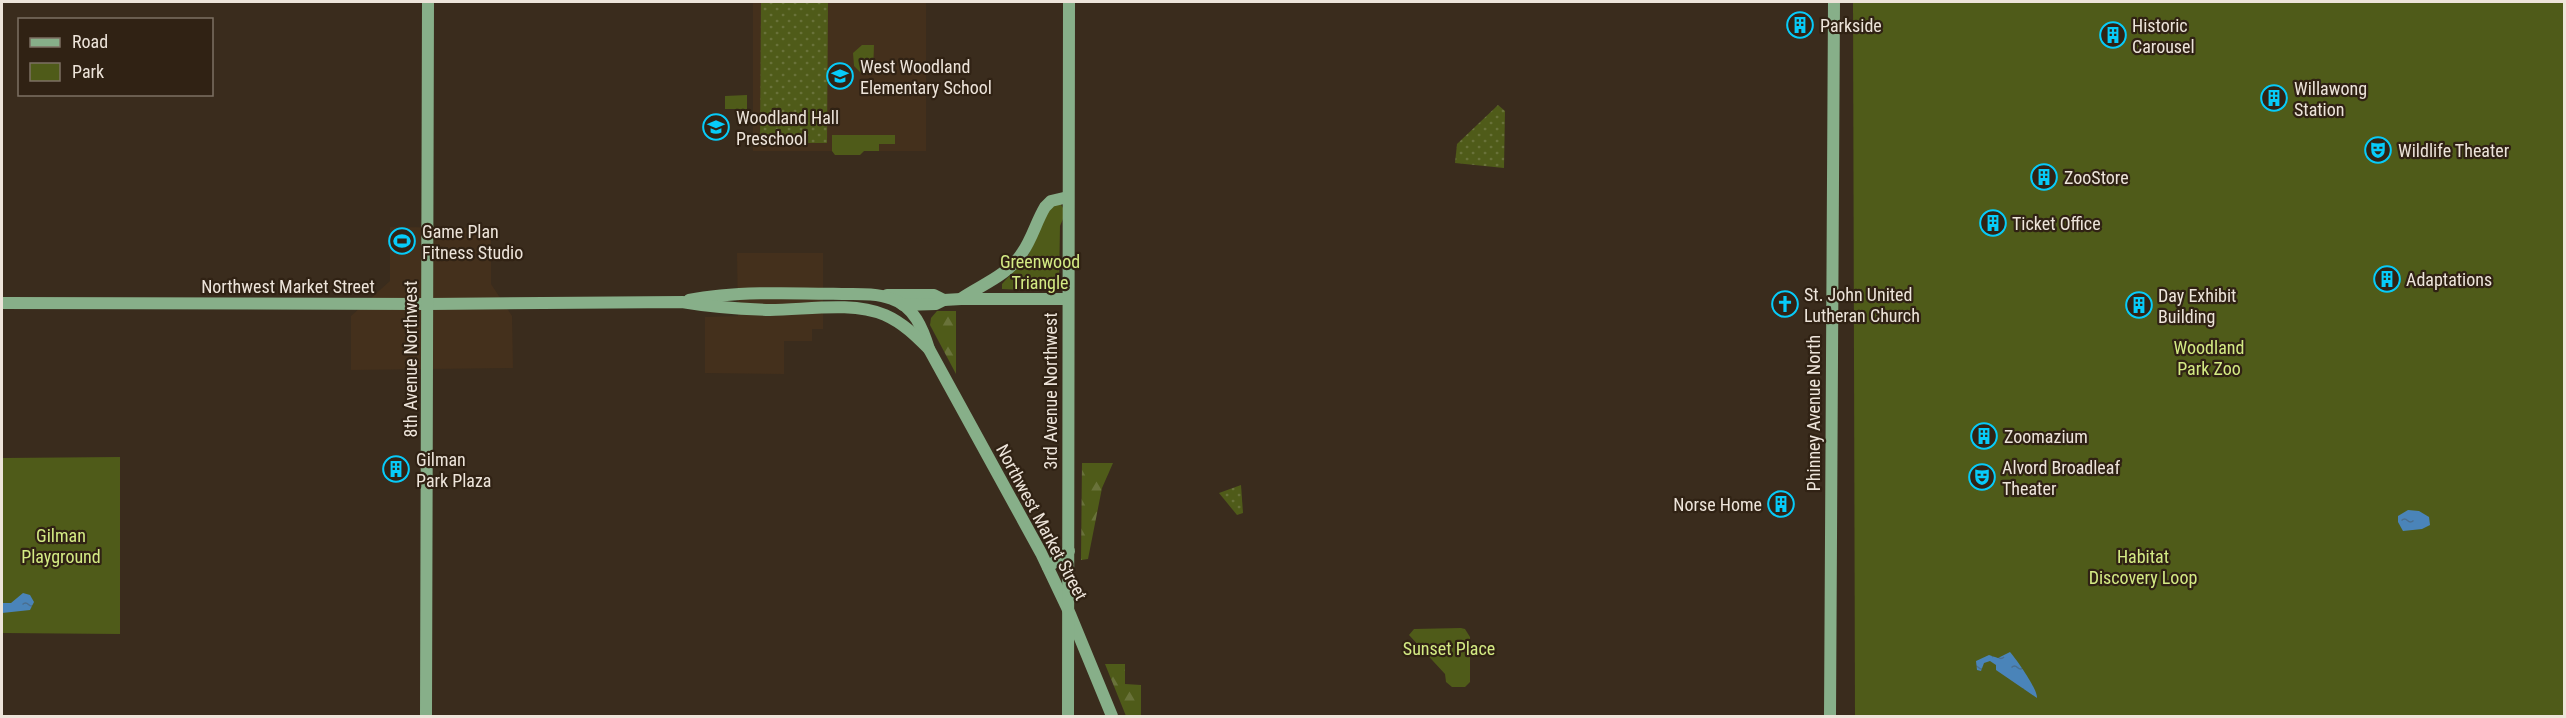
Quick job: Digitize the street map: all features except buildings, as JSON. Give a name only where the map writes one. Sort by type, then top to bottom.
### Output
[{"type":"main road","name":"8th Avenue Northwest","points":[[426,717],[428,2]]},
{"type":"main road","name":"3rd Avenue Northwest","points":[[1068,717],[1070,614],[1069,2]]},
{"type":"main road","name":"Phinney Avenue North","points":[[1830,717],[1834,2]]},
{"type":"main road","points":[[961,298],[993,280],[1012,265],[1022,254],[1046,207],[1051,201],[1068,197]]},
{"type":"main road","name":"Northwest Market Street","points":[[682,302],[707,297],[814,293],[866,295],[893,299],[911,310],[923,330],[929,349],[1048,567],[1112,717]]},
{"type":"main road","points":[[866,295],[934,295],[944,300]]},
{"type":"main road","points":[[840,309],[866,303],[936,304],[944,300],[961,298],[1068,299]]},
{"type":"main road","name":"Northwest Market Street","points":[[2,303],[682,302],[710,307],[771,310],[840,309],[873,311],[885,315],[910,331],[929,349]]},
{"type":"main road","points":[[1048,567],[1070,551]]},
{"type":"main road","points":[[1069,672],[1078,653],[1084,649]]},
{"type":"shaded area","name":"West Woodland Elementary School","points":[[753,2],[926,2],[926,151],[864,151],[860,155],[835,155],[832,151],[753,151]]},
{"type":"shaded area","points":[[390,227],[491,228],[491,284],[512,316],[513,368],[351,370],[351,316],[390,281]]},
{"type":"shaded area","points":[[737,253],[823,253],[823,329],[812,329],[812,341],[784,341],[784,374],[705,373],[705,317],[738,316]]},
{"type":"green space","points":[[761,2],[828,2],[827,143],[760,143]]},
{"type":"green space","name":"Woodland Park Zoo","points":[[1853,2],[2564,2],[2564,716],[1855,716]]},
{"type":"green space","points":[[862,45],[874,45],[873,74],[862,74],[854,66],[853,53]]},
{"type":"green space","points":[[747,95],[747,109],[725,109],[725,96]]},
{"type":"green space","points":[[1498,105],[1505,111],[1504,168],[1455,163],[1457,144]]},
{"type":"green space","points":[[832,135],[895,135],[895,144],[879,144],[879,151],[864,151],[860,155],[835,155],[832,151]]},
{"type":"green space","name":"Greenwood Triangle","points":[[1060,203],[1063,208],[1063,219],[1060,226],[1059,286],[1051,291],[1002,289],[1002,284],[1029,254],[1046,210]]},
{"type":"green space","points":[[937,311],[956,311],[956,374],[930,325],[931,318]]},
{"type":"green space","name":"Gilman Playground","points":[[120,457],[120,634],[2,633],[2,458]]},
{"type":"green space","points":[[1082,463],[1113,463],[1102,488],[1088,559],[1081,560]]},
{"type":"green space","points":[[1241,485],[1243,513],[1237,515],[1219,493]]},
{"type":"green space","name":"Sunset Place","points":[[1414,629],[1465,629],[1470,637],[1470,682],[1465,687],[1452,687],[1446,682],[1445,674],[1409,635]]},
{"type":"green space","points":[[1105,664],[1125,664],[1125,684],[1141,685],[1141,716],[1126,716]]},
{"type":"water","points":[[2408,510],[2419,511],[2429,517],[2430,525],[2422,529],[2403,531],[2398,522],[2398,516]]},
{"type":"water","points":[[23,593],[30,595],[34,602],[30,610],[2,613],[2,603],[11,603]]},
{"type":"water","points":[[2010,652],[2031,682],[2037,698],[1996,670],[1996,665],[1990,661],[1984,663],[1981,671],[1977,670],[1976,661],[1989,655],[1998,658]]},
{"type":"place","name":"Parkside","points":[[1800,25]]},
{"type":"place","name":"Historic Carousel","points":[[2113,35]]},
{"type":"place","name":"West Woodland Elementary School","points":[[840,76]]},
{"type":"place","name":"Willawong Station","points":[[2274,98]]},
{"type":"place","name":"Woodland Hall Preschool","points":[[716,127]]},
{"type":"place","name":"Wildlife Theater","points":[[2378,150]]},
{"type":"place","name":"ZooStore","points":[[2044,177]]},
{"type":"place","name":"Ticket Office","points":[[1993,223]]},
{"type":"place","name":"Game Plan Fitness Studio","points":[[402,241]]},
{"type":"place","name":"Adaptations","points":[[2387,279]]},
{"type":"place","name":"St. John United Lutheran Church","points":[[1785,304]]},
{"type":"place","name":"Day Exhibit Building","points":[[2139,305]]},
{"type":"place","name":"Zoomazium","points":[[1984,436]]},
{"type":"place","name":"Gilman Park Plaza","points":[[396,469]]},
{"type":"place","name":"Alvord Broadleaf Theater","points":[[1982,477]]},
{"type":"place","name":"Norse Home","points":[[1781,504]]},
{"type":"park label","name":"Habitat Discovery Loop","points":[[2143,566]]}]
